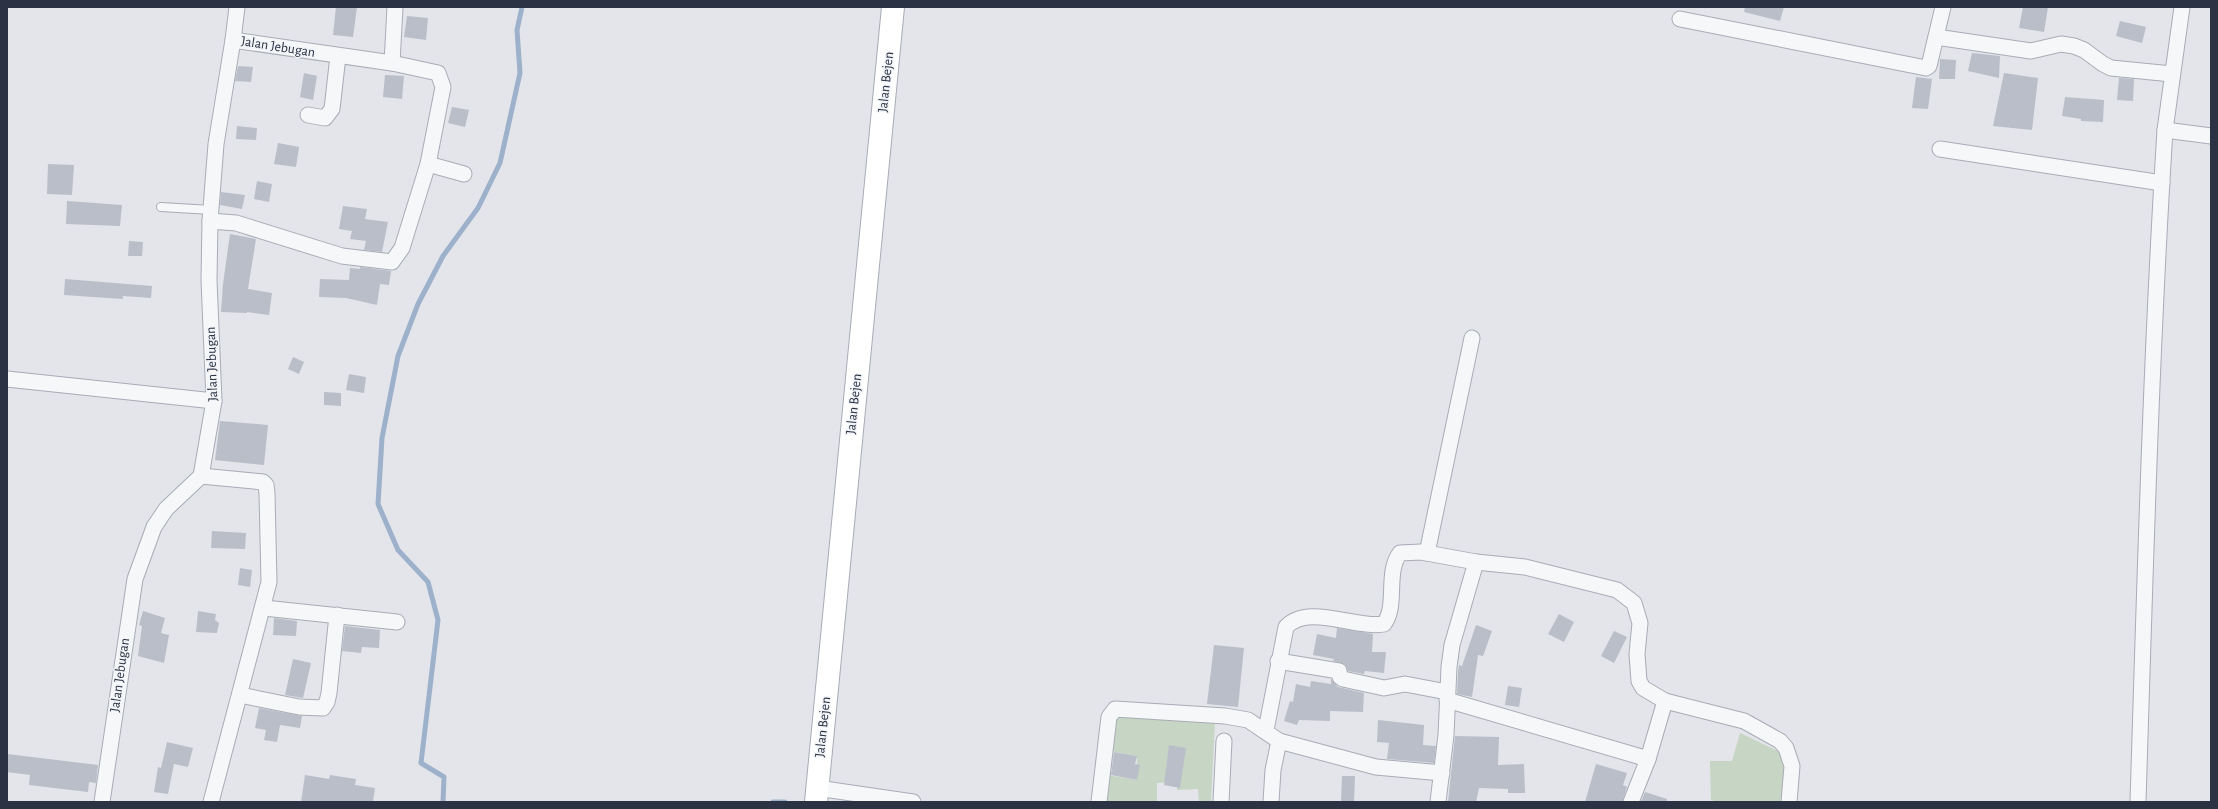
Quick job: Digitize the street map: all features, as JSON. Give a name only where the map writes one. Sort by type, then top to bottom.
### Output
[{"type":"street","points":[[233,40],[237,7]]},
{"type":"street","points":[[392,63],[395,7]]},
{"type":"street","name":"Jalan Bejen","points":[[816,795],[893,7]]},
{"type":"street","points":[[1680,19],[1926,68],[1929,66],[1943,7]]},
{"type":"street","points":[[2138,802],[2148,480],[2162,183],[2165,130],[2182,7]]},
{"type":"street","points":[[1936,37],[2031,51],[2061,44],[2084,50],[2111,68],[2172,74]]},
{"type":"street","name":"Jalan Jebugan","points":[[102,802],[127,620],[135,579],[154,526],[162,515],[201,476],[214,401],[209,280],[210,215],[216,144],[233,40],[392,63],[438,72],[441,77],[443,87],[428,164],[402,248],[392,262],[342,256],[210,215]]},
{"type":"street","points":[[308,115],[325,118],[332,109],[338,56]]},
{"type":"street","points":[[2165,130],[2211,136]]},
{"type":"street","points":[[1940,149],[2162,183]]},
{"type":"street","points":[[428,164],[464,174]]},
{"type":"street","points":[[1427,553],[1472,338]]},
{"type":"street","points":[[7,379],[214,401]]},
{"type":"street","points":[[201,476],[263,482],[266,485],[269,582],[264,608],[212,802]]},
{"type":"street","points":[[1266,730],[1286,627],[1299,617],[1315,617],[1384,624],[1390,611],[1394,560],[1400,553],[1407,551],[1427,553],[1476,562],[1525,567],[1617,590],[1634,603],[1640,623],[1637,654],[1639,681],[1643,688],[1665,701],[1744,721],[1780,741],[1786,748],[1792,766],[1790,802]]},
{"type":"street","points":[[1438,802],[1442,773],[1452,645],[1476,562]]},
{"type":"street","points":[[264,608],[397,622]]},
{"type":"street","points":[[240,695],[299,707],[323,708],[327,702],[329,693],[336,615]]},
{"type":"street","points":[[1278,662],[1339,671],[1340,677],[1343,679],[1384,688],[1405,684],[1648,759]]},
{"type":"street","points":[[1631,802],[1648,759],[1665,701]]},
{"type":"street","points":[[1099,802],[1109,717],[1115,709],[1224,716],[1248,720],[1266,730],[1279,741],[1376,767],[1442,773]]},
{"type":"street","points":[[1221,802],[1224,741]]},
{"type":"street","points":[[1271,802],[1273,770],[1279,741]]},
{"type":"street","points":[[816,795],[913,802]]},
{"type":"lane","points":[[161,207],[210,215]]},
{"type":"green space","points":[[1114,713],[1215,719],[1211,802],[1199,802],[1198,789],[1177,790],[1177,782],[1157,783],[1157,801],[1104,802],[1107,775],[1137,780],[1137,756],[1111,751]]},
{"type":"green space","points":[[1740,733],[1780,752],[1786,768],[1780,802],[1718,802],[1711,800],[1710,761],[1732,761]]},
{"type":"building","points":[[336,7],[357,7],[353,37],[333,35]]},
{"type":"building","points":[[1745,7],[1784,7],[1780,21],[1744,12]]},
{"type":"building","points":[[2023,7],[2048,7],[2044,32],[2019,28]]},
{"type":"building","points":[[407,16],[428,18],[426,40],[404,37]]},
{"type":"building","points":[[2120,21],[2146,27],[2142,43],[2116,36]]},
{"type":"building","points":[[1972,53],[2000,56],[1999,78],[1968,71]]},
{"type":"building","points":[[1940,59],[1956,60],[1955,79],[1939,79]]},
{"type":"building","points":[[238,66],[253,67],[251,82],[235,81]]},
{"type":"building","points":[[304,73],[317,76],[313,100],[300,97]]},
{"type":"building","points":[[2004,73],[2038,78],[2032,130],[1993,126]]},
{"type":"building","points":[[385,75],[404,76],[402,99],[383,97]]},
{"type":"building","points":[[1916,77],[1932,79],[1928,109],[1912,108]]},
{"type":"building","points":[[2119,78],[2134,79],[2133,101],[2117,100]]},
{"type":"building","points":[[2065,97],[2104,100],[2103,122],[2081,121],[2081,119],[2062,116]]},
{"type":"building","points":[[452,107],[469,110],[465,127],[448,123]]},
{"type":"building","points":[[237,126],[257,128],[256,140],[236,139]]},
{"type":"building","points":[[278,143],[299,147],[296,167],[274,164]]},
{"type":"building","points":[[48,164],[74,165],[72,195],[47,194]]},
{"type":"building","points":[[257,181],[272,184],[269,202],[254,199]]},
{"type":"building","points":[[221,192],[245,195],[242,209],[220,205]]},
{"type":"building","points":[[67,201],[122,205],[120,226],[66,224]]},
{"type":"building","points":[[343,206],[367,209],[365,219],[388,222],[382,252],[364,250],[366,241],[350,239],[352,231],[339,229]]},
{"type":"building","points":[[230,234],[256,239],[248,289],[272,293],[269,315],[247,312],[221,312],[223,284]]},
{"type":"building","points":[[129,241],[143,242],[142,256],[128,256]]},
{"type":"building","points":[[360,267],[391,271],[389,285],[380,284],[377,305],[346,298],[319,297],[320,279],[349,280],[350,268],[360,269]]},
{"type":"building","points":[[65,279],[152,286],[151,298],[123,296],[123,299],[64,295]]},
{"type":"building","points":[[293,357],[304,362],[299,374],[288,369]]},
{"type":"building","points":[[349,374],[366,377],[364,393],[346,390]]},
{"type":"building","points":[[324,392],[341,393],[341,406],[324,405]]},
{"type":"building","points":[[220,421],[268,425],[264,465],[215,460]]},
{"type":"building","points":[[212,531],[246,533],[245,549],[211,548]]},
{"type":"building","points":[[240,568],[252,570],[250,587],[238,585]]},
{"type":"building","points":[[143,611],[165,618],[161,633],[169,635],[164,663],[138,656],[142,626],[139,625]]},
{"type":"building","points":[[198,611],[216,614],[215,620],[219,623],[217,633],[196,632]]},
{"type":"building","points":[[1559,614],[1574,622],[1564,642],[1548,634]]},
{"type":"building","points":[[274,618],[297,621],[296,636],[273,635]]},
{"type":"building","points":[[1476,625],[1492,631],[1483,656],[1478,655],[1472,697],[1457,694],[1458,672],[1459,665],[1462,666]]},
{"type":"building","points":[[345,626],[380,630],[379,648],[362,647],[361,653],[342,651]]},
{"type":"building","points":[[1337,628],[1373,634],[1372,652],[1386,652],[1384,673],[1365,671],[1364,674],[1348,671],[1345,664],[1333,661],[1334,659],[1313,655],[1317,634],[1336,638]]},
{"type":"building","points":[[1614,631],[1627,637],[1614,663],[1601,656]]},
{"type":"building","points":[[1214,645],[1244,648],[1238,707],[1207,704]]},
{"type":"building","points":[[293,659],[311,663],[303,698],[285,695]]},
{"type":"building","points":[[1331,679],[1338,687],[1364,693],[1363,712],[1330,711],[1330,721],[1299,720],[1297,725],[1284,721],[1290,701],[1293,702],[1296,684],[1310,687],[1311,681],[1331,684]]},
{"type":"building","points":[[1508,686],[1522,688],[1519,707],[1505,705]]},
{"type":"building","points":[[259,708],[302,716],[300,728],[280,725],[277,742],[264,740],[266,730],[255,728]]},
{"type":"building","points":[[1378,720],[1424,725],[1423,745],[1436,746],[1434,763],[1387,759],[1389,743],[1377,742]]},
{"type":"building","points":[[1455,736],[1499,737],[1498,765],[1524,764],[1525,793],[1508,793],[1508,789],[1479,788],[1476,802],[1448,802]]},
{"type":"building","points":[[167,742],[193,748],[188,767],[174,764],[168,794],[154,792],[158,767],[161,768]]},
{"type":"building","points":[[1169,745],[1186,748],[1180,788],[1164,785]]},
{"type":"building","points":[[1114,752],[1137,756],[1135,764],[1140,765],[1137,780],[1111,775]]},
{"type":"building","points":[[7,754],[98,765],[96,783],[89,782],[88,792],[29,785],[30,775],[7,772]]},
{"type":"building","points":[[1596,764],[1627,773],[1623,785],[1627,787],[1622,802],[1585,802]]},
{"type":"building","points":[[305,775],[329,779],[330,775],[356,779],[355,785],[375,788],[373,802],[301,802]]},
{"type":"building","points":[[1342,776],[1355,776],[1354,802],[1341,802]]},
{"type":"building","points":[[1645,792],[1667,799],[1667,802],[1641,802]]},
{"type":"waterway","points":[[443,802],[444,777],[421,763],[438,620],[428,582],[398,550],[378,504],[382,438],[398,356],[418,304],[443,256],[478,208],[500,163],[520,73],[517,30],[522,7]]},
{"type":"waterway","points":[[773,802],[785,802]]}]
